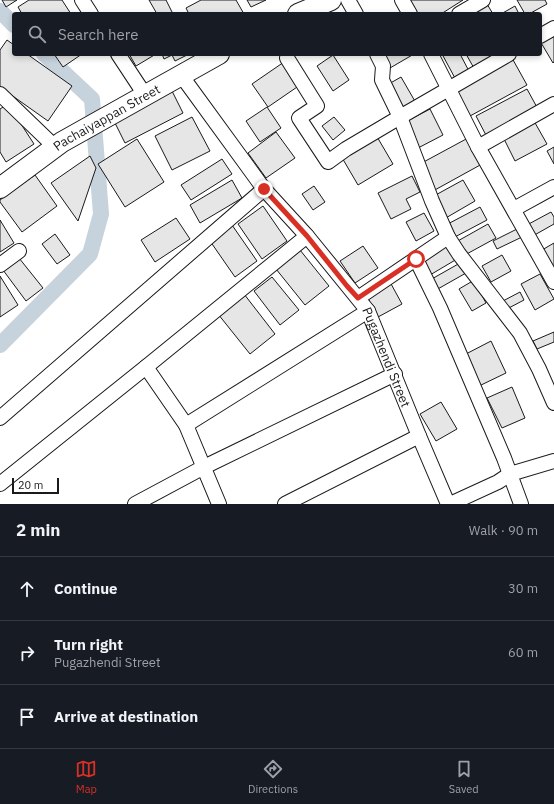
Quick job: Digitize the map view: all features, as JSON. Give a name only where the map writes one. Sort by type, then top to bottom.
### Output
[{"type":"main road","points":[[303,12],[331,0]]},
{"type":"main road","name":"Pachaiyappan Street","points":[[0,188],[58,144],[215,56]]},
{"type":"street","points":[[82,0],[90,12]]},
{"type":"street","points":[[348,0],[355,12]]},
{"type":"street","points":[[402,0],[409,12]]},
{"type":"street","points":[[462,12],[483,0]]},
{"type":"street","points":[[542,35],[554,28]]},
{"type":"street","points":[[119,56],[139,98]]},
{"type":"street","points":[[378,56],[383,66],[382,80],[400,117],[432,201],[448,237],[459,254],[520,333],[551,388],[554,403]]},
{"type":"street","points":[[431,56],[478,147],[554,282]]},
{"type":"street","points":[[287,58],[317,106],[299,118],[328,162],[346,149],[506,56]]},
{"type":"street","name":"Pugazhendi Street","points":[[181,75],[264,189],[307,236],[368,311],[419,436],[449,504]]},
{"type":"street","points":[[0,94],[58,144]]},
{"type":"street","points":[[478,147],[554,104]]},
{"type":"street","points":[[514,209],[554,187]]},
{"type":"street","points":[[0,418],[264,189]]},
{"type":"street","points":[[0,484],[307,236]]},
{"type":"street","points":[[358,298],[448,237]]},
{"type":"street","points":[[0,265],[19,251]]},
{"type":"street","points":[[416,259],[432,290],[522,504]]},
{"type":"street","points":[[186,425],[368,311]]},
{"type":"street","points":[[146,367],[186,425],[219,504]]},
{"type":"street","points":[[135,504],[204,467],[394,374]]},
{"type":"street","points":[[285,504],[419,436]]},
{"type":"street","points":[[449,504],[498,482],[510,474],[554,461]]},
{"type":"building","points":[[2,0],[17,0],[6,7]]},
{"type":"building","points":[[29,0],[62,0],[70,12],[21,12],[18,7]]},
{"type":"building","points":[[149,0],[166,0],[172,12],[156,12]]},
{"type":"building","points":[[201,0],[236,0],[243,12],[188,12],[186,8]]},
{"type":"building","points":[[247,0],[266,0],[251,7]]},
{"type":"building","points":[[407,0],[463,0],[444,12],[414,12]]},
{"type":"building","points":[[517,0],[545,0],[547,4],[533,12],[524,12]]},
{"type":"building","points":[[487,4],[492,12],[473,12]]},
{"type":"building","points":[[515,6],[518,12],[504,12]]},
{"type":"building","points":[[554,31],[553,63],[542,44],[542,40]]},
{"type":"building","points":[[7,40],[12,44],[12,56],[30,56],[72,86],[48,121],[0,87],[0,50]]},
{"type":"building","points":[[55,56],[79,56],[63,67]]},
{"type":"building","points":[[130,56],[153,56],[136,66]]},
{"type":"building","points":[[163,56],[170,56],[164,59]]},
{"type":"building","points":[[172,56],[185,56],[175,61]]},
{"type":"building","points":[[334,56],[349,80],[333,91],[317,66]]},
{"type":"building","points":[[383,56],[411,56],[390,68]]},
{"type":"building","points":[[443,56],[461,56],[470,73],[456,80]]},
{"type":"building","points":[[467,56],[496,56],[475,70]]},
{"type":"building","points":[[512,58],[527,85],[470,116],[455,90]]},
{"type":"building","points":[[284,62],[300,85],[268,107],[252,84]]},
{"type":"building","points":[[401,77],[416,103],[402,111],[387,85]]},
{"type":"building","points":[[170,87],[183,113],[125,143],[112,117]]},
{"type":"building","points":[[527,89],[539,111],[488,139],[476,116]]},
{"type":"building","points":[[8,104],[34,144],[6,162],[0,152],[0,109]]},
{"type":"building","points":[[267,107],[281,128],[260,142],[246,121]]},
{"type":"building","points":[[430,109],[443,135],[418,148],[405,122]]},
{"type":"building","points":[[192,117],[210,151],[172,170],[155,136]]},
{"type":"building","points":[[334,117],[345,130],[333,140],[322,126]]},
{"type":"building","points":[[534,121],[547,144],[515,161],[503,137]]},
{"type":"building","points":[[276,132],[295,158],[266,178],[248,153]]},
{"type":"building","points":[[376,135],[393,164],[358,185],[341,156]]},
{"type":"building","points":[[468,138],[482,164],[433,191],[418,165]]},
{"type":"building","points":[[137,139],[164,182],[125,207],[98,164]]},
{"type":"building","points":[[554,147],[554,164],[547,151]]},
{"type":"building","points":[[90,156],[96,168],[78,221],[51,183]]},
{"type":"building","points":[[222,159],[232,174],[191,200],[181,185]]},
{"type":"building","points":[[35,175],[57,206],[22,232],[0,200]]},
{"type":"building","points":[[412,176],[420,192],[406,199],[411,209],[391,219],[378,193]]},
{"type":"building","points":[[232,180],[242,198],[200,223],[190,205]]},
{"type":"building","points":[[463,180],[475,201],[444,219],[432,197]]},
{"type":"building","points":[[314,186],[325,202],[313,210],[302,194]]},
{"type":"building","points":[[263,206],[287,241],[262,259],[238,224]]},
{"type":"building","points":[[480,207],[487,220],[451,239],[444,226]]},
{"type":"building","points":[[551,212],[554,217],[554,224],[531,237],[525,226]]},
{"type":"building","points":[[424,213],[434,231],[416,241],[406,222]]},
{"type":"building","points":[[176,218],[190,239],[155,262],[141,240]]},
{"type":"building","points":[[0,220],[14,243],[0,252]]},
{"type":"building","points":[[488,224],[496,238],[463,256],[456,242]]},
{"type":"building","points":[[232,225],[257,261],[235,277],[210,241]]},
{"type":"building","points":[[517,229],[522,237],[497,249],[493,241]]},
{"type":"building","points":[[55,234],[70,255],[57,264],[42,244]]},
{"type":"building","points":[[448,243],[457,259],[430,275],[421,259]]},
{"type":"building","points":[[554,243],[554,271],[542,250]]},
{"type":"building","points":[[363,246],[378,268],[355,283],[340,261]]},
{"type":"building","points":[[300,250],[329,286],[305,305],[276,269]]},
{"type":"building","points":[[502,255],[511,271],[491,282],[482,266]]},
{"type":"building","points":[[19,258],[43,288],[26,301],[3,270]]},
{"type":"building","points":[[460,263],[466,273],[436,290],[430,280]]},
{"type":"building","points":[[540,274],[554,299],[535,310],[521,284]]},
{"type":"building","points":[[0,276],[18,305],[0,317]]},
{"type":"building","points":[[272,277],[299,310],[280,325],[254,291]]},
{"type":"building","points":[[476,279],[478,288],[486,303],[472,311],[459,289]]},
{"type":"building","points":[[390,282],[402,304],[378,317],[366,295]]},
{"type":"building","points":[[520,292],[524,300],[505,310],[501,302]]},
{"type":"building","points":[[244,294],[275,334],[250,354],[218,314]]},
{"type":"building","points":[[554,332],[554,342],[537,349],[533,341]]},
{"type":"building","points":[[491,341],[506,373],[479,386],[464,355]]},
{"type":"building","points":[[512,387],[525,418],[502,428],[487,398]]},
{"type":"building","points":[[441,402],[457,429],[436,441],[420,414]]},
{"type":"waterway","points":[[0,11],[12,23]]},
{"type":"waterway","points":[[0,345],[90,254],[101,214],[92,99],[46,56]]},
{"type":"route","points":[[264,189],[307,236],[358,298],[416,259]]}]
